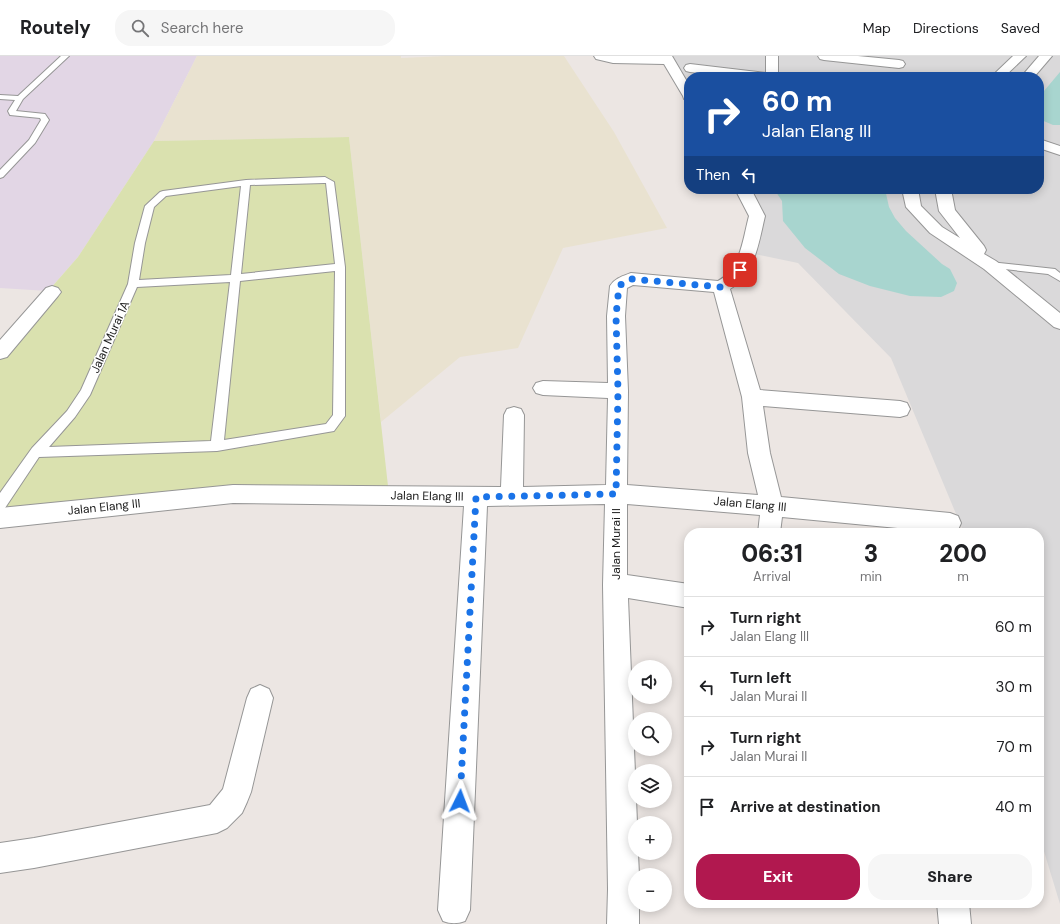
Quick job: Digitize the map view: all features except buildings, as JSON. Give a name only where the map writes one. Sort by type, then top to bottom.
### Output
[{"type":"street","points":[[600,56],[613,59],[667,58],[684,87]]},
{"type":"street","points":[[771,72],[772,56]]},
{"type":"street","points":[[824,56],[899,64]]},
{"type":"street","points":[[1003,72],[1020,56]]},
{"type":"street","points":[[1032,72],[1046,56]]},
{"type":"street","points":[[690,68],[726,72]]},
{"type":"street","points":[[1044,145],[1060,151]]},
{"type":"street","points":[[745,194],[757,216],[744,263],[730,284],[721,287],[752,397],[759,453],[772,506],[770,528]]},
{"type":"street","points":[[911,194],[914,207],[936,230],[990,265],[1060,323]]},
{"type":"street","points":[[941,194],[947,211],[990,265]]},
{"type":"street","name":"Jalan Murai II","points":[[623,924],[624,889],[616,585],[618,391],[616,316],[619,286],[631,279],[721,287]]},
{"type":"street","points":[[0,352],[52,292]]},
{"type":"street","points":[[543,388],[618,391]]},
{"type":"street","points":[[752,397],[900,409]]},
{"type":"street","points":[[512,496],[514,415]]},
{"type":"street","name":"Jalan Elang III","points":[[0,518],[233,494],[476,497],[616,494],[772,506],[950,523]]},
{"type":"street","points":[[454,910],[476,497]]},
{"type":"street","points":[[616,585],[684,595]]},
{"type":"street","points":[[0,858],[34,853],[217,818],[232,803],[237,792],[260,698]]},
{"type":"street","points":[[953,908],[955,924]]},
{"type":"lane","points":[[0,175],[32,141],[45,120],[42,116],[12,113],[12,111],[20,98],[65,56]]},
{"type":"lane","points":[[0,97],[20,98]]},
{"type":"lane","points":[[36,452],[218,446],[330,428],[340,416],[340,267],[330,182],[326,180],[246,183],[218,446]]},
{"type":"lane","name":"Jalan Murai 1A","points":[[0,504],[36,452],[71,414],[82,398],[133,284],[140,243],[150,206],[163,194],[246,183]]},
{"type":"lane","points":[[990,265],[1051,271],[1060,278]]},
{"type":"lane","points":[[133,284],[235,278],[340,267]]},
{"type":"shaded area","points":[[0,56],[197,56],[154,141],[78,257],[48,291],[0,288]]},
{"type":"shaded area","points":[[197,56],[401,56],[401,58],[446,56],[564,56],[614,132],[667,228],[563,248],[518,348],[460,357],[381,422],[349,137],[154,141]]},
{"type":"shaded area","points":[[669,56],[1060,56],[1060,904],[1044,851],[1044,528],[962,528],[891,358],[798,263],[750,253],[749,194],[1044,194],[1044,72],[684,72],[684,79]]},
{"type":"green space","points":[[349,137],[388,486],[0,515],[0,346],[78,257],[154,141]]},
{"type":"water","points":[[1060,72],[1060,125],[1053,125],[1044,121],[1044,91]]},
{"type":"water","points":[[777,194],[886,194],[889,207],[895,218],[906,231],[942,264],[950,269],[957,283],[954,291],[941,297],[910,296],[870,286],[839,274],[805,248],[783,221],[782,201]]},
{"type":"route","points":[[460,801],[476,497],[616,494],[618,391],[616,316],[619,286],[631,279],[721,287],[730,284],[740,270]]}]
